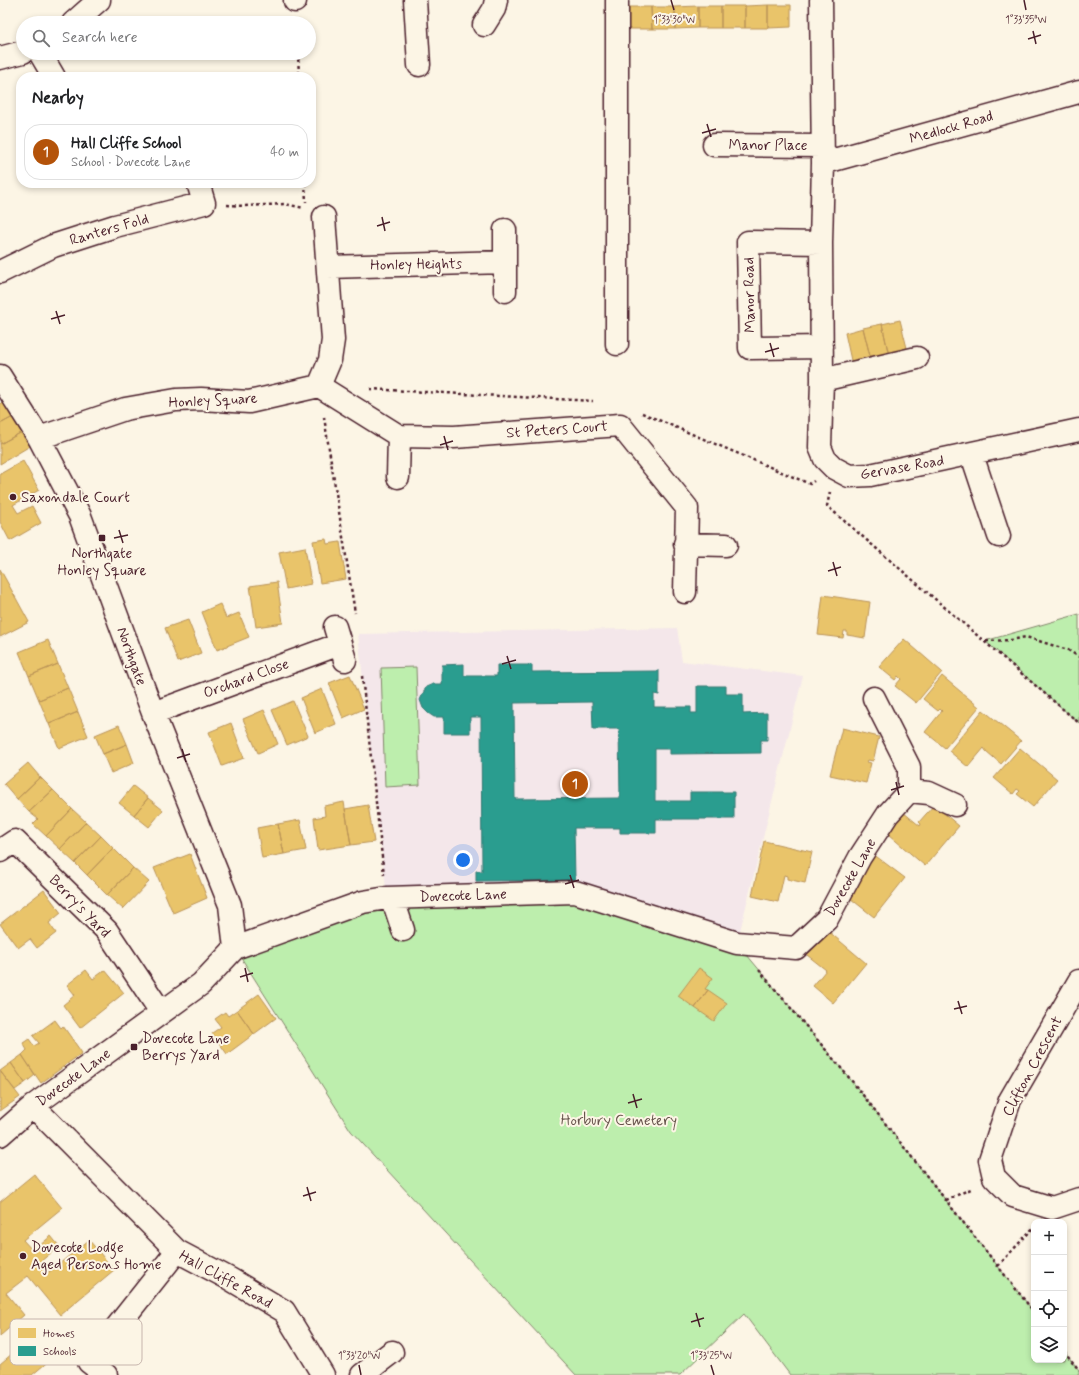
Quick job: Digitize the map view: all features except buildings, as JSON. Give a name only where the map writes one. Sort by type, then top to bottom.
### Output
[{"type":"street","points":[[81,16],[99,0]]},
{"type":"street","points":[[415,0],[419,65]]},
{"type":"street","points":[[484,25],[494,9],[496,0]]},
{"type":"street","points":[[617,0],[617,344]]},
{"type":"street","points":[[821,0],[823,154],[821,243],[822,380],[820,447],[825,459],[834,468]]},
{"type":"street","points":[[0,58],[16,54]]},
{"type":"street","points":[[44,60],[51,72]]},
{"type":"street","name":"Medlock Road","points":[[823,154],[1079,92]]},
{"type":"street","name":"Manor Place","points":[[714,145],[823,154]]},
{"type":"street","name":"Ranters Fold","points":[[0,272],[53,246],[115,226],[202,194]]},
{"type":"street","points":[[324,217],[333,340],[330,360],[319,386],[399,436],[398,477]]},
{"type":"street","points":[[505,230],[505,291]]},
{"type":"street","name":"Manor Road","points":[[821,243],[748,242],[750,348],[822,347]]},
{"type":"street","name":"Honley Heights","points":[[328,267],[505,262]]},
{"type":"street","points":[[822,380],[918,358]]},
{"type":"street","name":"Northgate","points":[[0,376],[39,438],[80,516],[153,712],[230,905],[235,948]]},
{"type":"street","name":"Honley Square","points":[[39,438],[125,409],[176,400],[201,398],[249,402],[319,386]]},
{"type":"street","name":"St Peters Court","points":[[399,436],[454,437],[620,425],[687,508],[685,592]]},
{"type":"street","name":"Gervase Road","points":[[834,468],[849,476],[870,475],[972,455],[1079,430]]},
{"type":"street","points":[[972,455],[999,536]]},
{"type":"street","points":[[685,544],[726,545]]},
{"type":"street","name":"Orchard Close","points":[[153,712],[340,643]]},
{"type":"street","points":[[874,698],[909,767],[909,791],[929,793],[955,805]]},
{"type":"street","name":"Dovecote Lane","points":[[0,1135],[33,1106],[201,984],[235,948],[363,902],[387,898],[575,892],[737,943],[796,948],[827,919],[860,858],[888,814],[909,791]]},
{"type":"street","name":"Berry's Yard","points":[[0,851],[15,841],[107,931],[161,1012]]},
{"type":"street","points":[[387,898],[395,906],[403,930]]},
{"type":"street","name":"Clifton Crescent","points":[[994,1177],[990,1160],[1010,1100],[1079,981]]},
{"type":"street","name":"Hall Cliffe Road","points":[[33,1106],[177,1251],[230,1278],[284,1311],[323,1375]]},
{"type":"street","points":[[994,1177],[1012,1196],[1052,1208],[1079,1199]]},
{"type":"street","points":[[123,1319],[177,1251]]},
{"type":"street","points":[[362,1375],[392,1352]]},
{"type":"street","points":[[93,1365],[106,1375]]},
{"type":"path","points":[[298,60],[299,72]]},
{"type":"path","points":[[202,194],[245,206],[285,204],[306,209],[305,188]]},
{"type":"path","points":[[319,386],[356,619]]},
{"type":"path","points":[[834,468],[828,506],[1079,723]]},
{"type":"path","points":[[985,641],[1011,640],[1026,637],[1068,650],[1079,657]]},
{"type":"path","points":[[362,673],[387,898]]},
{"type":"path","points":[[737,943],[851,1080],[1031,1308]]},
{"type":"path","points":[[946,1200],[994,1177]]},
{"type":"path","points":[[998,1266],[1031,1230]]},
{"type":"path","points":[[1067,1355],[1079,1370]]},
{"type":"shaded area","points":[[677,628],[682,661],[803,676],[737,943],[387,898],[358,634]]},
{"type":"green space","points":[[1079,614],[1079,723],[985,641]]},
{"type":"green space","points":[[416,667],[420,785],[385,787],[381,668]]},
{"type":"green space","name":"Horbury Cemetery","points":[[575,892],[737,943],[851,1080],[1031,1308],[1031,1363],[1067,1363],[1067,1355],[1079,1370],[1079,1375],[790,1375],[744,1314],[680,1375],[576,1375],[351,1131],[235,948],[363,902]]},
{"type":"place","name":"Saxondale Court","points":[[13,497]]},
{"type":"place","name":"Northgate Honley Square","points":[[102,538]]},
{"type":"place","name":"Hall Cliffe School","points":[[575,784]]},
{"type":"place","name":"Dovecote Lane Berrys Yard","points":[[134,1047]]},
{"type":"place","name":"Dovecote Lodge Aged Persons Home","points":[[23,1256]]}]
